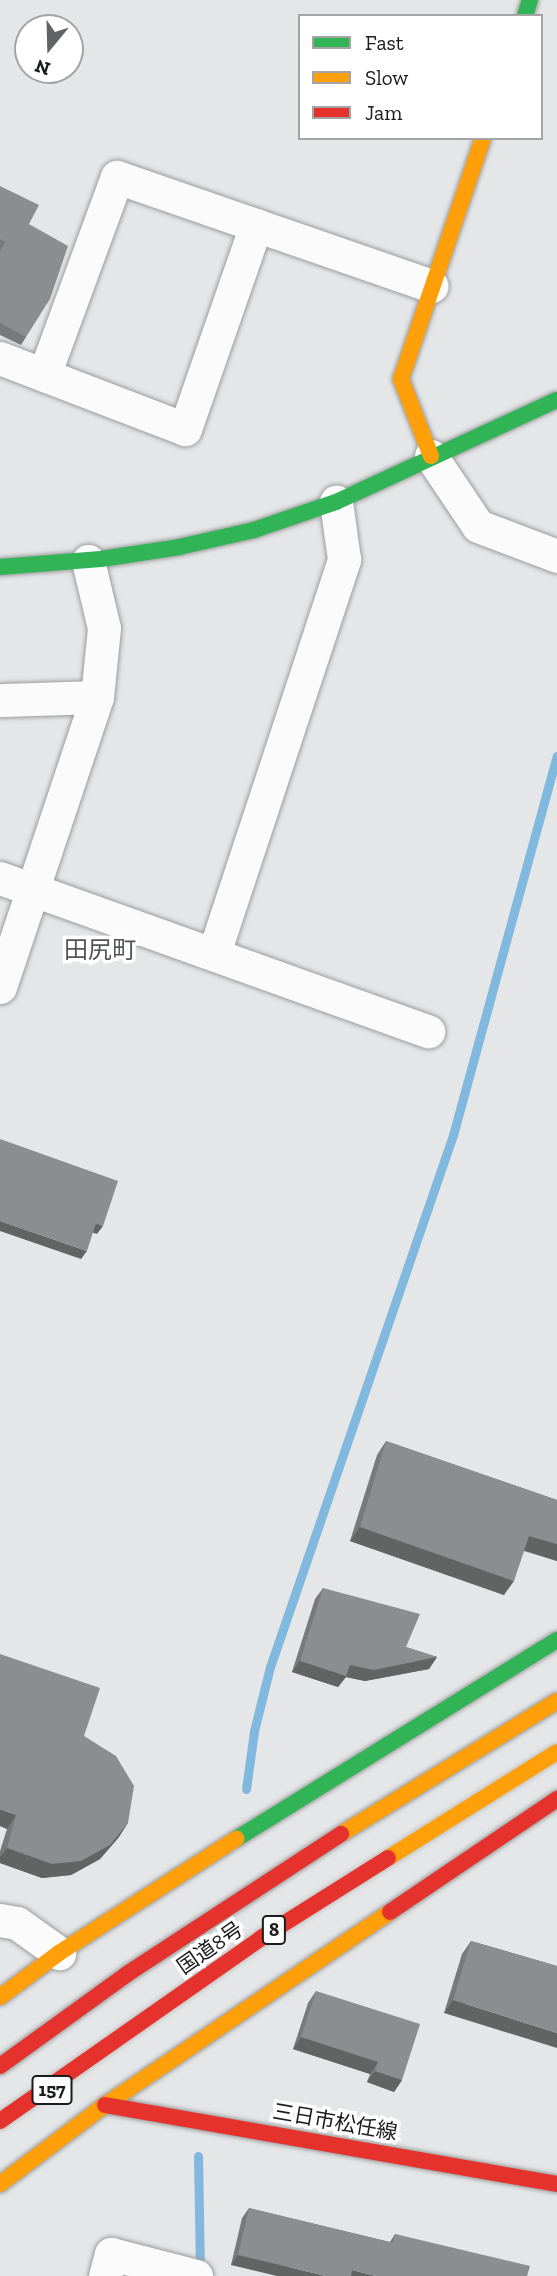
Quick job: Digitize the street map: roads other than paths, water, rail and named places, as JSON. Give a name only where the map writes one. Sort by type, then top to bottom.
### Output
[{"type":"main road","points":[[431,456],[401,379],[482,140]]},
{"type":"main road","points":[[0,567],[89,561],[179,547],[254,530],[336,502],[557,400]]},
{"type":"main road","points":[[0,1997],[59,1954],[193,1866],[557,1640]]},
{"type":"main road","name":"国道8号","points":[[0,2066],[127,1974],[243,1897],[444,1768],[557,1701]]},
{"type":"main road","name":"国道8号","points":[[0,2121],[261,1938],[557,1752]]},
{"type":"main road","name":"8","points":[[104,2105],[557,1799]]},
{"type":"main road","name":"157","points":[[13,2079],[104,2105]]},
{"type":"main road","points":[[0,2183],[104,2105]]},
{"type":"main road","name":"三日市松任線","points":[[104,2105],[557,2184]]},
{"type":"street","points":[[44,375],[117,177],[432,286]]},
{"type":"street","points":[[0,360],[185,429],[256,225]]},
{"type":"street","points":[[431,456],[478,526],[557,556]]},
{"type":"street","points":[[214,953],[344,559],[336,502]]},
{"type":"street","points":[[0,987],[97,697],[104,628],[89,561]]},
{"type":"street","points":[[0,700],[97,697]]},
{"type":"street","points":[[0,878],[428,1031]]},
{"type":"street","points":[[0,1920],[17,1923],[59,1954]]},
{"type":"street","points":[[105,2276],[111,2254],[194,2276]]},
{"type":"waterway","points":[[246,1789],[254,1731],[270,1667],[453,1135],[557,756]]},
{"type":"waterway","points":[[198,2156],[200,2270]]},
{"type":"district","name":"田尻町","points":[[100,950]]}]
